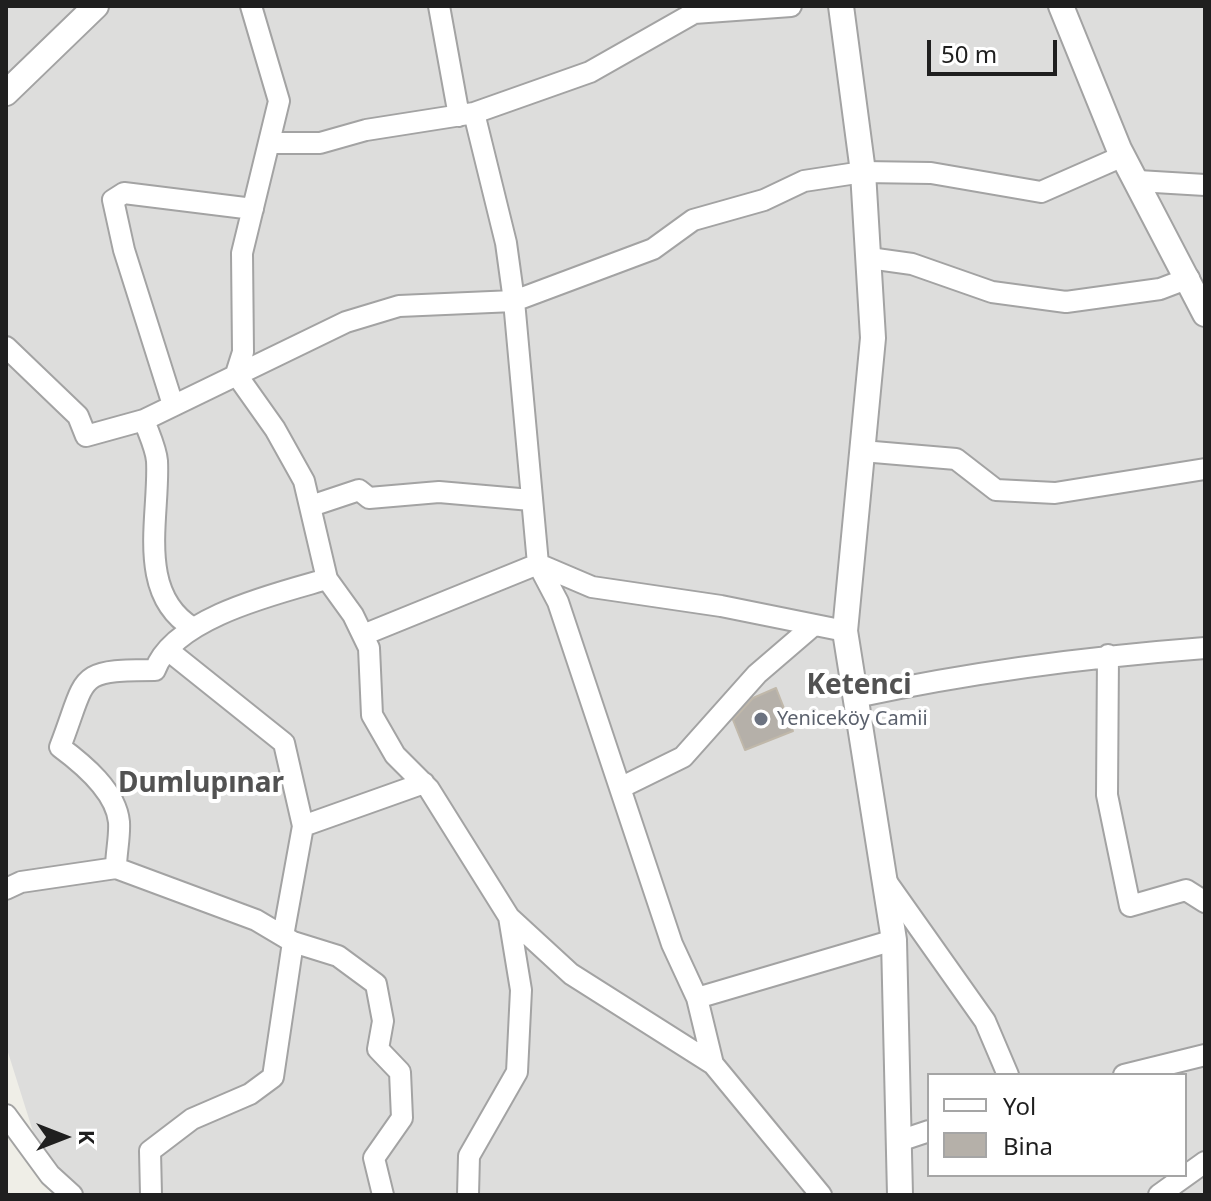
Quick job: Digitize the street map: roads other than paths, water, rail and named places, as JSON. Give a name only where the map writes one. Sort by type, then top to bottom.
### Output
[{"type":"street","points":[[6,93],[96,6]]},
{"type":"street","points":[[236,374],[243,352],[242,253],[279,101],[251,6]]},
{"type":"street","points":[[439,6],[466,114],[506,243],[538,564],[558,602],[672,944],[697,998],[713,1064]]},
{"type":"street","points":[[269,143],[320,143],[366,130],[466,114],[590,72],[694,13],[791,6]]},
{"type":"street","points":[[841,6],[863,172],[873,338],[845,631],[894,940],[900,1195]]},
{"type":"street","points":[[1061,6],[1123,156],[1205,314]]},
{"type":"street","points":[[6,347],[78,416],[86,436],[144,420],[346,322],[399,306],[514,301],[653,249],[693,220],[764,200],[804,181],[863,172],[931,173],[1041,192],[1123,156]]},
{"type":"street","points":[[1138,181],[1205,185]]},
{"type":"street","points":[[173,405],[124,250],[113,200],[124,193],[253,209]]},
{"type":"street","points":[[869,258],[912,264],[992,292],[1066,302],[1160,289],[1189,278]]},
{"type":"street","points":[[236,374],[275,429],[304,481],[327,579],[369,648],[372,715],[395,755],[424,783],[509,917],[571,974],[713,1064],[821,1195]]},
{"type":"street","points":[[144,420],[157,459],[152,529],[159,588],[184,622],[193,628]]},
{"type":"street","points":[[862,451],[956,459],[996,490],[1055,493],[1205,469]]},
{"type":"street","points":[[311,506],[359,490],[369,498],[439,492],[531,500]]},
{"type":"street","points":[[363,635],[538,564],[592,587],[721,606],[845,631]]},
{"type":"street","points":[[116,868],[119,820],[114,809],[84,764],[60,747],[89,678],[106,670],[155,670],[193,628],[246,602],[327,579]]},
{"type":"street","points":[[620,788],[683,757],[757,674],[814,625]]},
{"type":"street","points":[[856,697],[954,676],[1108,655],[1205,648]]},
{"type":"street","points":[[151,1195],[150,1151],[192,1119],[250,1094],[273,1077],[303,826],[284,743],[169,651]]},
{"type":"street","points":[[1108,655],[1107,795],[1130,906],[1186,890],[1205,902]]},
{"type":"street","points":[[303,826],[424,783]]},
{"type":"street","points":[[6,889],[21,882],[116,868],[256,920],[288,939],[338,956],[376,984],[383,1021],[378,1049],[400,1072],[402,1118],[374,1158],[383,1195]]},
{"type":"street","points":[[886,881],[985,1021],[1007,1073]]},
{"type":"street","points":[[468,1195],[469,1156],[517,1072],[521,990],[509,917]]},
{"type":"street","points":[[697,998],[894,940]]},
{"type":"street","points":[[1132,1073],[1205,1055]]},
{"type":"street","points":[[6,1115],[50,1175],[72,1195]]},
{"type":"street","points":[[899,1141],[927,1132]]},
{"type":"street","points":[[1187,1175],[1205,1162]]},
{"type":"street","points":[[1159,1195],[1184,1177]]},
{"type":"place","name":"Yeniceköy Camii","points":[[761,719]]},
{"type":"district","name":"Ketenci","points":[[859,686]]},
{"type":"district","name":"Dumlupınar","points":[[201,784]]}]
